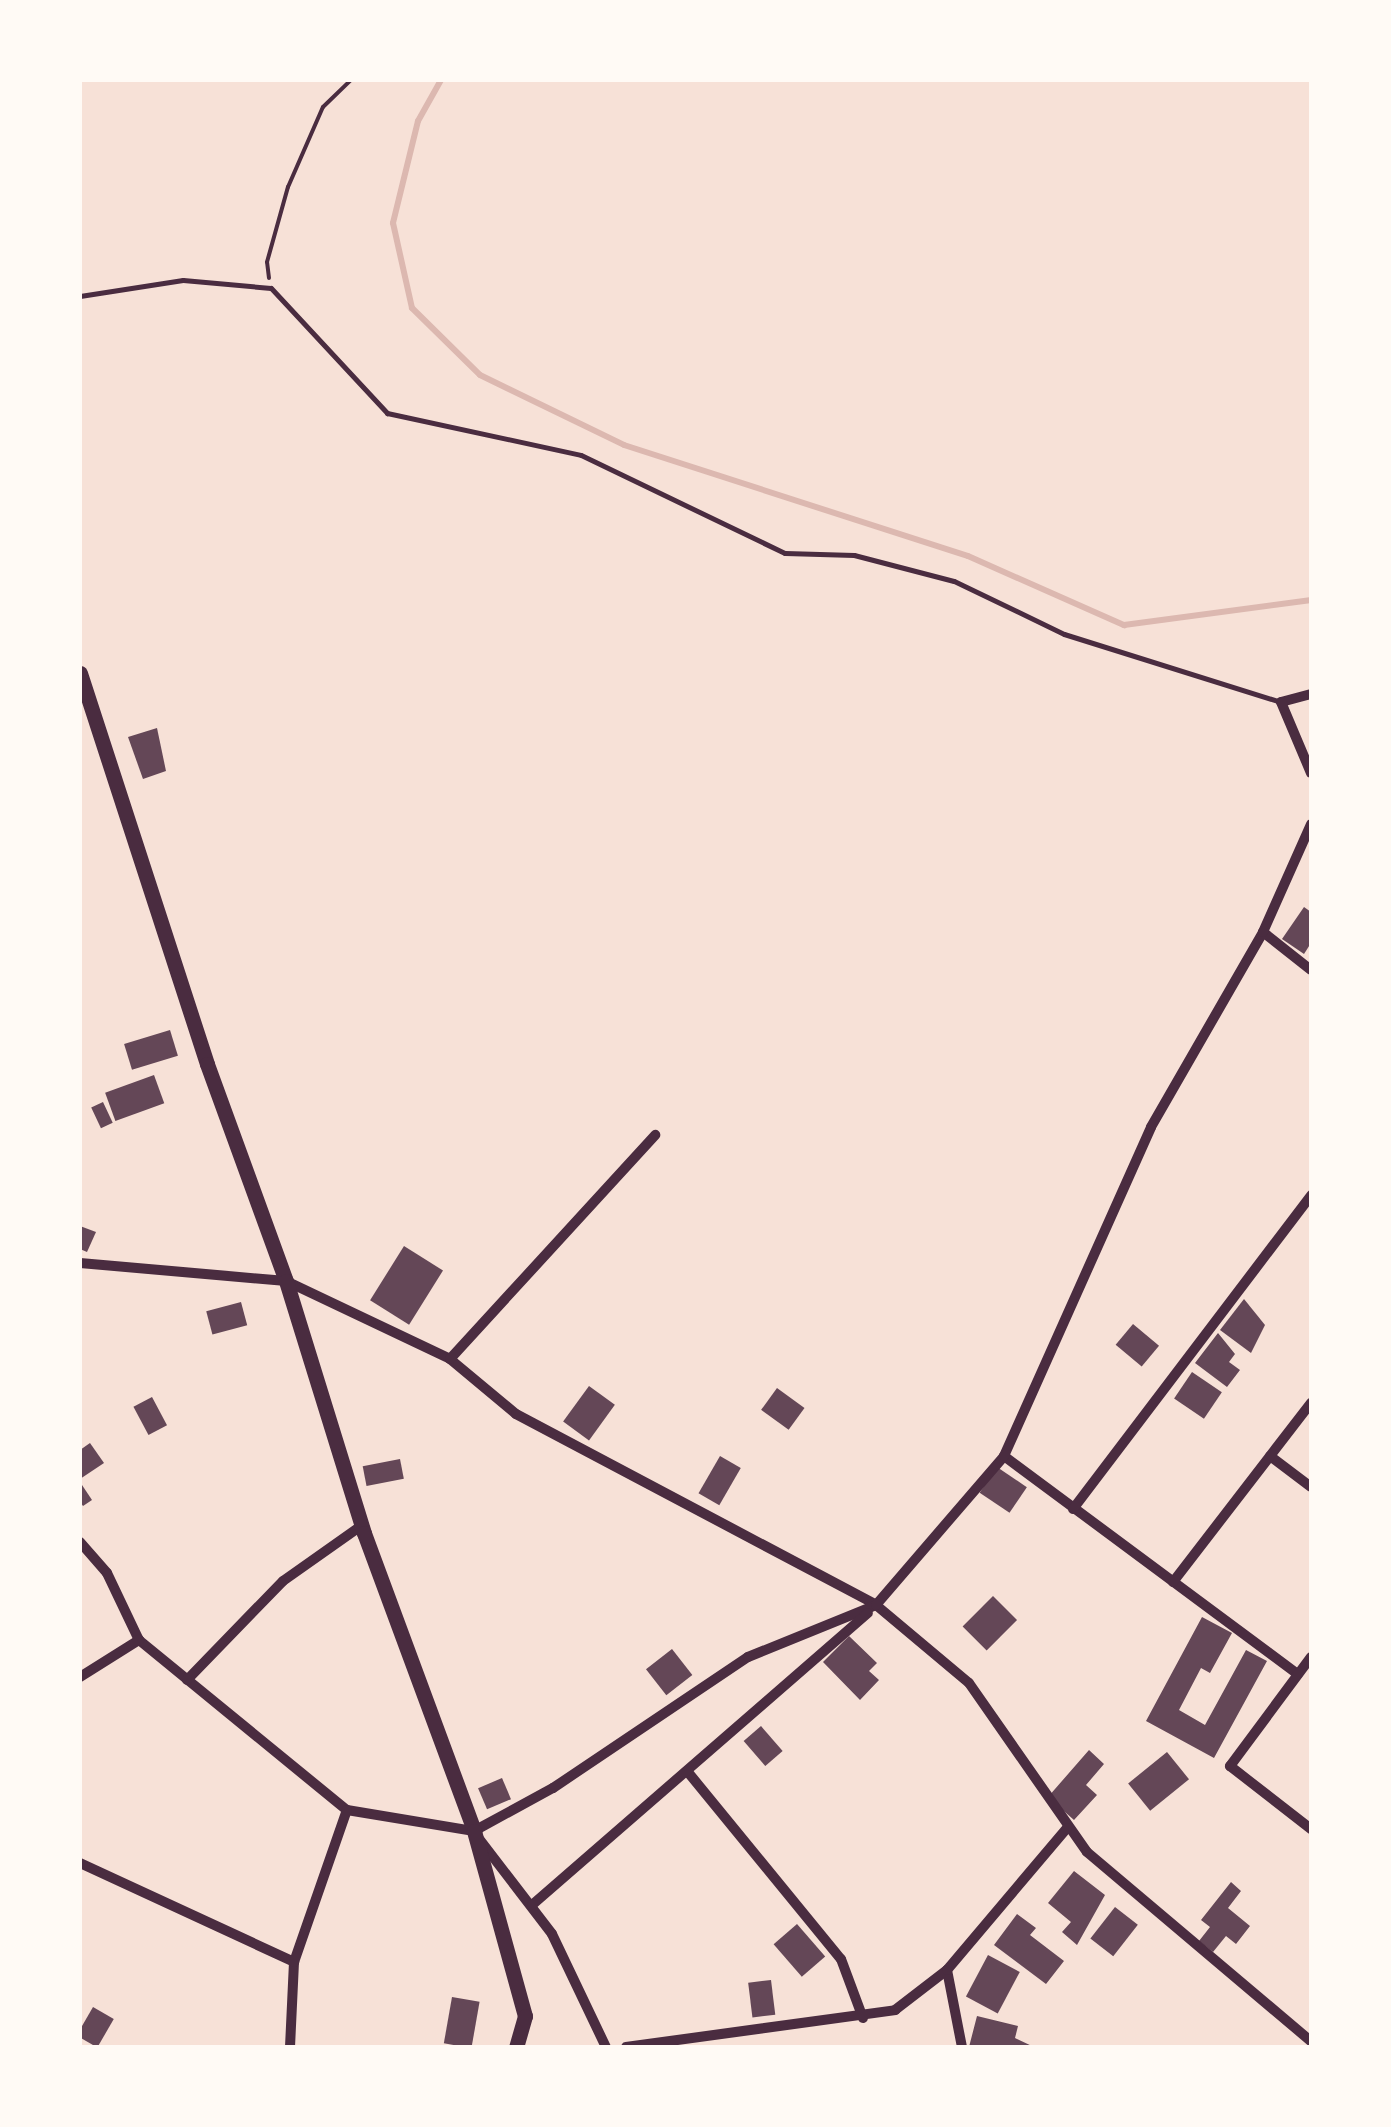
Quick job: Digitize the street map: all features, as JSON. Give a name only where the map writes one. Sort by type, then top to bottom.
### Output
[{"type":"main road","points":[[80,673],[207,1064],[286,1281],[361,1526],[474,1831],[525,2016],[516,2047]]},
{"type":"street","points":[[1311,694],[1281,702],[1311,773]]},
{"type":"street","points":[[532,1905],[876,1606],[1004,1456],[1151,1127],[1263,932],[1311,824]]},
{"type":"street","points":[[1263,932],[1311,970]]},
{"type":"street","points":[[450,1359],[655,1135]]},
{"type":"street","points":[[1073,1509],[1311,1195]]},
{"type":"street","points":[[80,1264],[286,1281],[450,1359],[516,1414],[876,1606],[970,1683],[1087,1852],[1311,2041]]},
{"type":"street","points":[[1174,1582],[1311,1403]]},
{"type":"street","points":[[1004,1456],[1298,1674]]},
{"type":"street","points":[[1270,1456],[1311,1487]]},
{"type":"street","points":[[188,1680],[283,1582],[361,1526]]},
{"type":"street","points":[[80,1542],[107,1574],[139,1640],[348,1810],[474,1831],[553,1788],[748,1657],[876,1606]]},
{"type":"street","points":[[80,1678],[139,1640]]},
{"type":"street","points":[[1311,1658],[1230,1766],[1311,1829]]},
{"type":"street","points":[[686,1771],[840,1959],[863,2018]]},
{"type":"street","points":[[290,2047],[294,1962],[348,1810]]},
{"type":"street","points":[[626,2047],[863,2018],[895,2010],[947,1970],[1067,1828]]},
{"type":"street","points":[[474,1831],[532,1905],[606,2047]]},
{"type":"street","points":[[80,1863],[294,1962]]},
{"type":"street","points":[[947,1970],[962,2047]]},
{"type":"lane","points":[[80,296],[183,280],[270,288],[387,414],[580,456],[785,553],[854,555],[954,581],[1064,634],[1281,702]]},
{"type":"path","points":[[270,288],[268,262],[288,187],[323,107],[352,80]]},
{"type":"building","points":[[157,728],[166,771],[143,779],[128,737]]},
{"type":"building","points":[[1304,907],[1311,912],[1311,943],[1304,954],[1282,939]]},
{"type":"building","points":[[170,1030],[178,1056],[132,1070],[124,1044]]},
{"type":"building","points":[[154,1075],[164,1103],[115,1121],[105,1093]]},
{"type":"building","points":[[103,1102],[113,1123],[101,1128],[91,1107]]},
{"type":"building","points":[[80,1226],[96,1232],[87,1252],[80,1249]]},
{"type":"building","points":[[404,1246],[443,1270],[409,1325],[370,1300]]},
{"type":"building","points":[[1244,1299],[1265,1325],[1251,1353],[1220,1330]]},
{"type":"building","points":[[241,1302],[247,1325],[212,1334],[206,1311]]},
{"type":"building","points":[[1133,1324],[1159,1346],[1142,1367],[1116,1345]]},
{"type":"building","points":[[1218,1333],[1235,1354],[1229,1362],[1240,1370],[1227,1387],[1195,1363]]},
{"type":"building","points":[[1192,1372],[1222,1392],[1204,1419],[1174,1399]]},
{"type":"building","points":[[589,1386],[615,1405],[589,1440],[563,1422]]},
{"type":"building","points":[[777,1388],[805,1408],[789,1430],[761,1410]]},
{"type":"building","points":[[152,1397],[167,1425],[148,1435],[133,1407]]},
{"type":"building","points":[[90,1443],[104,1463],[80,1479],[80,1450]]},
{"type":"building","points":[[720,1456],[741,1468],[719,1505],[698,1493]]},
{"type":"building","points":[[400,1459],[404,1479],[367,1486],[363,1466]]},
{"type":"building","points":[[997,1467],[1027,1487],[1010,1513],[980,1493]]},
{"type":"building","points":[[80,1482],[92,1500],[83,1506],[80,1502]]},
{"type":"building","points":[[993,1596],[1017,1620],[987,1650],[963,1626]]},
{"type":"building","points":[[1202,1617],[1232,1633],[1210,1673],[1201,1668],[1179,1710],[1205,1725],[1246,1650],[1267,1661],[1214,1758],[1146,1721]]},
{"type":"building","points":[[849,1636],[877,1663],[869,1671],[879,1680],[860,1700],[823,1662]]},
{"type":"building","points":[[672,1649],[692,1675],[666,1695],[646,1669]]},
{"type":"building","points":[[761,1726],[783,1751],[765,1766],[744,1741]]},
{"type":"building","points":[[1089,1750],[1104,1764],[1086,1785],[1097,1795],[1074,1820],[1048,1797]]},
{"type":"building","points":[[1167,1752],[1189,1779],[1150,1811],[1128,1783]]},
{"type":"building","points":[[502,1778],[511,1799],[487,1809],[478,1788]]},
{"type":"building","points":[[1074,1871],[1105,1895],[1077,1945],[1062,1932],[1071,1922],[1048,1903]]},
{"type":"building","points":[[1231,1882],[1241,1891],[1228,1908],[1250,1926],[1236,1944],[1226,1936],[1213,1952],[1199,1941],[1210,1927],[1201,1920]]},
{"type":"building","points":[[1115,1907],[1138,1925],[1113,1956],[1090,1939]]},
{"type":"building","points":[[1017,1914],[1036,1928],[1030,1935],[1064,1961],[1046,1984],[994,1945]]},
{"type":"building","points":[[797,1924],[825,1956],[802,1977],[774,1944]]},
{"type":"building","points":[[988,1955],[1020,1972],[998,2013],[966,1996]]},
{"type":"building","points":[[771,1980],[775,2015],[752,2018],[748,1983]]},
{"type":"building","points":[[452,1997],[480,2002],[472,2047],[444,2043]]},
{"type":"building","points":[[93,2007],[114,2019],[98,2047],[80,2038],[80,2030]]},
{"type":"building","points":[[977,2016],[1018,2026],[1015,2038],[1034,2047],[969,2047]]},
{"type":"waterway","points":[[441,80],[418,121],[393,223],[412,308],[480,375],[624,445],[968,556],[1124,625],[1311,600]]}]
